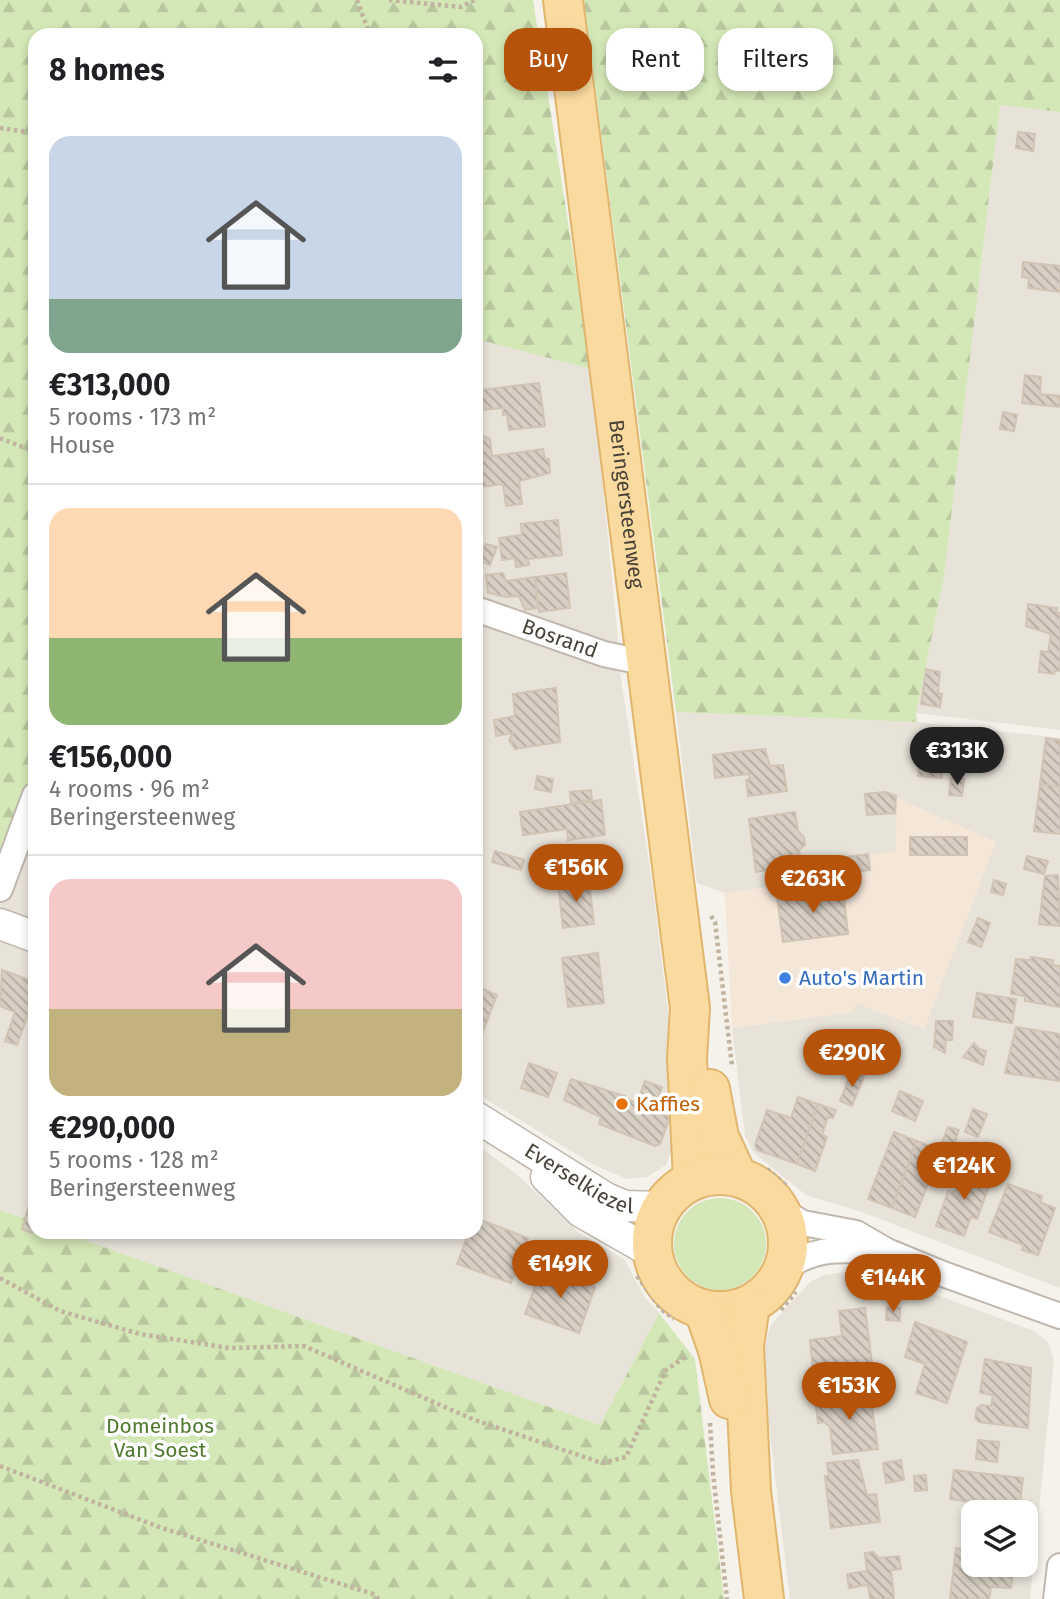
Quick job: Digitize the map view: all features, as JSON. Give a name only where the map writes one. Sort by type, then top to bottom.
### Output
[{"type":"main road","name":"Beringersteenweg","points":[[563,0],[690,1008],[704,1053],[719,1137],[737,1176]]},
{"type":"main road","name":"Beringersteenweg","points":[[690,1008],[687,1058],[693,1179]]},
{"type":"main road","points":[[751,1491],[718,1350],[679,1298],[643,1262],[660,1207],[675,1191],[693,1179],[715,1174],[737,1176],[761,1189],[779,1209],[787,1228],[792,1278],[775,1284],[744,1346],[751,1491],[764,1599]]},
{"type":"main road","points":[[691,1316],[727,1311],[762,1311]]},
{"type":"street","name":"Bosrand","points":[[483,611],[604,654],[648,663]]},
{"type":"street","points":[[0,889],[28,814]]},
{"type":"street","points":[[0,923],[28,934]]},
{"type":"street","name":"Everselkiezel","points":[[483,1121],[606,1198],[625,1206],[660,1207]]},
{"type":"street","name":"Everselkiezel","points":[[504,1134],[581,1212],[643,1262]]},
{"type":"street","points":[[779,1209],[803,1223],[856,1233],[887,1251],[1060,1316]]},
{"type":"street","points":[[792,1278],[803,1255],[830,1251],[887,1251]]},
{"type":"street","points":[[1056,1599],[1060,1566]]},
{"type":"path","points":[[357,0],[367,28]]},
{"type":"path","points":[[389,0],[461,7],[474,0]]},
{"type":"path","points":[[0,128],[28,132]]},
{"type":"path","points":[[0,438],[28,449]]},
{"type":"path","points":[[643,1262],[641,1286],[654,1301],[691,1316]]},
{"type":"path","points":[[0,1278],[60,1311],[140,1334],[229,1348],[303,1346],[475,1419],[602,1463],[626,1457],[666,1370],[698,1348]]},
{"type":"path","points":[[762,1311],[792,1278]]},
{"type":"path","points":[[709,1412],[727,1599]]},
{"type":"path","points":[[0,1466],[162,1528],[373,1594],[379,1599]]},
{"type":"shaded area","points":[[1000,104],[1060,112],[1060,730],[916,713],[944,577]]},
{"type":"shaded area","points":[[483,341],[591,369],[619,649],[483,600]]},
{"type":"shaded area","points":[[483,623],[620,672],[653,890],[675,1070],[671,1153],[666,1165],[647,1177],[627,1179],[594,1165],[483,1097]]},
{"type":"shaded area","points":[[676,712],[917,722],[1060,738],[1060,1288],[859,1211],[806,1195],[754,1153],[745,1136],[732,1028],[852,1012],[856,1003],[924,1029],[898,798],[896,852],[873,873],[725,893],[697,883]]},
{"type":"shaded area","points":[[897,798],[996,842],[924,1029],[856,1003],[853,1012],[732,1028],[725,893],[873,873],[871,854],[896,852]]},
{"type":"shaded area","points":[[28,822],[28,918],[0,908],[0,898]]},
{"type":"shaded area","points":[[0,936],[28,946],[28,1220],[0,1210]]},
{"type":"shaded area","points":[[483,1149],[515,1173],[579,1233],[624,1259],[644,1296],[659,1313],[600,1425],[82,1239],[483,1239]]},
{"type":"shaded area","points":[[854,1271],[915,1287],[1034,1331],[1048,1342],[1054,1360],[1038,1519],[1038,1500],[961,1500],[961,1577],[1032,1577],[1030,1599],[790,1599],[769,1425],[765,1349],[770,1326],[810,1282],[823,1275]]},
{"type":"green space","points":[[0,0],[533,0],[537,28],[504,28],[504,91],[547,91],[591,369],[483,341],[483,28],[28,28],[28,822],[0,898]]},
{"type":"green space","points":[[584,0],[1060,0],[1060,112],[1000,105],[944,577],[916,713],[917,722],[676,712],[592,62],[592,28],[588,28]]},
{"type":"green space","points":[[720,1198],[737,1202],[752,1212],[762,1227],[766,1244],[762,1261],[752,1276],[737,1286],[720,1290],[703,1286],[688,1276],[678,1261],[674,1244],[678,1227],[688,1212],[703,1202]]},
{"type":"green space","name":"Domeinbos Van Soest","points":[[0,1210],[28,1220],[28,1239],[82,1239],[600,1425],[659,1313],[695,1359],[724,1599],[0,1599]]},
{"type":"building","points":[[1018,132],[1035,134],[1033,151],[1016,148]]},
{"type":"building","points":[[1023,262],[1060,266],[1060,292],[1028,288],[1029,278],[1022,277]]},
{"type":"building","points":[[1025,375],[1041,377],[1040,394],[1060,396],[1059,407],[1022,403]]},
{"type":"building","points":[[539,383],[545,426],[509,430],[507,414],[503,415],[503,408],[483,410],[483,390]]},
{"type":"building","points":[[1003,412],[1017,415],[1014,431],[1000,429]]},
{"type":"building","points":[[483,436],[490,439],[492,456],[543,449],[545,459],[549,459],[550,473],[519,481],[522,504],[506,506],[503,484],[483,487]]},
{"type":"building","points":[[558,520],[562,555],[528,559],[529,565],[516,567],[515,558],[502,560],[499,538],[522,535],[521,524]]},
{"type":"building","points":[[486,544],[497,547],[490,565],[483,562]]},
{"type":"building","points":[[503,573],[506,581],[535,577],[538,608],[525,610],[519,596],[506,597],[488,593],[486,575]]},
{"type":"building","points":[[566,573],[570,608],[539,612],[535,577]]},
{"type":"building","points":[[1028,604],[1057,608],[1056,612],[1060,613],[1060,671],[1055,671],[1054,674],[1039,672],[1041,651],[1048,652],[1051,634],[1026,626]]},
{"type":"building","points":[[926,669],[940,672],[940,707],[921,704]]},
{"type":"building","points":[[556,688],[560,742],[515,749],[509,740],[513,733],[496,736],[494,720],[515,716],[513,694]]},
{"type":"building","points":[[1046,738],[1060,740],[1060,787],[1040,784]]},
{"type":"building","points":[[921,742],[945,744],[942,778],[918,776]]},
{"type":"building","points":[[765,749],[770,766],[783,765],[787,791],[748,796],[746,780],[750,779],[749,774],[715,778],[713,755]]},
{"type":"building","points":[[953,750],[967,752],[965,767],[952,765]]},
{"type":"building","points":[[537,776],[553,779],[551,792],[535,789]]},
{"type":"building","points":[[951,778],[964,779],[962,796],[949,795]]},
{"type":"building","points":[[1040,784],[1060,787],[1060,834],[1034,831]]},
{"type":"building","points":[[591,790],[592,800],[571,803],[570,792]]},
{"type":"building","points":[[885,792],[896,796],[895,813],[867,815],[865,794]]},
{"type":"building","points":[[601,800],[605,835],[568,840],[567,829],[523,835],[520,812]]},
{"type":"building","points":[[795,812],[798,831],[804,837],[805,845],[799,850],[803,879],[775,882],[773,869],[756,872],[749,819]]},
{"type":"building","points":[[910,837],[967,837],[967,855],[910,855]]},
{"type":"building","points":[[495,851],[524,860],[521,870],[492,862]]},
{"type":"building","points":[[868,854],[870,870],[830,875],[829,859]]},
{"type":"building","points":[[1027,856],[1048,861],[1044,874],[1024,869]]},
{"type":"building","points":[[1058,875],[1060,926],[1039,924],[1045,876]]},
{"type":"building","points":[[994,880],[1006,884],[1003,895],[991,892]]},
{"type":"building","points":[[589,881],[594,924],[563,928],[558,884]]},
{"type":"building","points":[[843,888],[848,934],[783,942],[777,897]]},
{"type":"building","points":[[978,918],[990,923],[981,947],[968,942]]},
{"type":"building","points":[[598,953],[604,1003],[568,1007],[562,958]]},
{"type":"building","points":[[1031,957],[1053,960],[1052,965],[1060,966],[1060,1007],[1025,1001],[1025,996],[1011,994],[1016,959],[1030,960]]},
{"type":"building","points":[[2,970],[28,979],[28,1014],[17,1045],[5,1041],[15,1012],[0,1006]]},
{"type":"building","points":[[483,989],[497,995],[483,1029]]},
{"type":"building","points":[[977,993],[1016,999],[1012,1023],[973,1017]]},
{"type":"building","points":[[936,1021],[953,1021],[952,1040],[946,1040],[945,1053],[934,1047]]},
{"type":"building","points":[[1016,1027],[1060,1034],[1060,1081],[1005,1073]]},
{"type":"building","points":[[974,1043],[979,1049],[986,1051],[983,1065],[963,1057]]},
{"type":"building","points":[[529,1063],[557,1073],[548,1097],[521,1088]]},
{"type":"building","points":[[851,1073],[864,1077],[852,1106],[840,1101]]},
{"type":"building","points":[[571,1079],[625,1096],[624,1098],[637,1103],[645,1081],[662,1087],[654,1111],[670,1117],[660,1144],[655,1146],[599,1124],[601,1117],[564,1100]]},
{"type":"building","points":[[900,1091],[923,1101],[915,1121],[892,1111]]},
{"type":"building","points":[[798,1097],[818,1104],[797,1164],[757,1150],[755,1145],[767,1110],[791,1118]]},
{"type":"building","points":[[818,1104],[836,1110],[833,1118],[828,1117],[822,1135],[827,1137],[815,1171],[797,1164]]},
{"type":"building","points":[[973,1109],[987,1114],[978,1137],[965,1132]]},
{"type":"building","points":[[948,1127],[959,1130],[952,1150],[941,1145]]},
{"type":"building","points":[[894,1132],[917,1141],[892,1208],[868,1199]]},
{"type":"building","points":[[917,1141],[930,1146],[923,1164],[934,1169],[915,1217],[892,1208]]},
{"type":"building","points":[[981,1152],[1002,1159],[996,1176],[975,1169]]},
{"type":"building","points":[[964,1167],[992,1178],[977,1219],[971,1217],[964,1236],[936,1226],[948,1191],[955,1192]]},
{"type":"building","points":[[1008,1184],[1042,1196],[1040,1202],[1055,1208],[1038,1255],[1022,1250],[1023,1245],[989,1232]]},
{"type":"building","points":[[28,1208],[28,1231],[22,1229]]},
{"type":"building","points":[[483,1221],[528,1238],[511,1283],[457,1264],[466,1239],[483,1239]]},
{"type":"building","points":[[542,1267],[595,1287],[579,1333],[525,1314]]},
{"type":"building","points":[[887,1307],[900,1308],[900,1321],[886,1320]]},
{"type":"building","points":[[865,1308],[872,1363],[813,1371],[810,1340],[842,1336],[839,1311]]},
{"type":"building","points":[[915,1322],[967,1342],[947,1403],[916,1393],[925,1364],[905,1357]]},
{"type":"building","points":[[985,1359],[1031,1368],[1028,1428],[979,1422],[975,1418],[977,1408],[981,1405],[991,1406],[993,1395],[980,1393]]},
{"type":"building","points":[[870,1393],[878,1449],[833,1454],[830,1427],[824,1422],[818,1423],[815,1399]]},
{"type":"building","points":[[978,1440],[999,1442],[997,1462],[976,1459]]},
{"type":"building","points":[[858,1460],[867,1495],[876,1494],[880,1522],[831,1528],[825,1476],[829,1476],[827,1463]]},
{"type":"building","points":[[901,1460],[904,1480],[886,1483],[883,1463]]},
{"type":"building","points":[[954,1470],[1023,1478],[1020,1500],[950,1499]]},
{"type":"building","points":[[926,1475],[927,1490],[915,1491],[914,1476]]},
{"type":"building","points":[[956,1548],[961,1549],[961,1577],[1012,1577],[1011,1588],[991,1587],[989,1599],[950,1599]]},
{"type":"building","points":[[873,1552],[879,1558],[899,1556],[901,1569],[891,1570],[894,1599],[870,1599],[868,1585],[849,1588],[847,1574],[867,1571],[865,1553]]},
{"type":"place","name":"Auto's Martin","points":[[785,978]]},
{"type":"place","name":"Kaffies","points":[[622,1104]]}]
